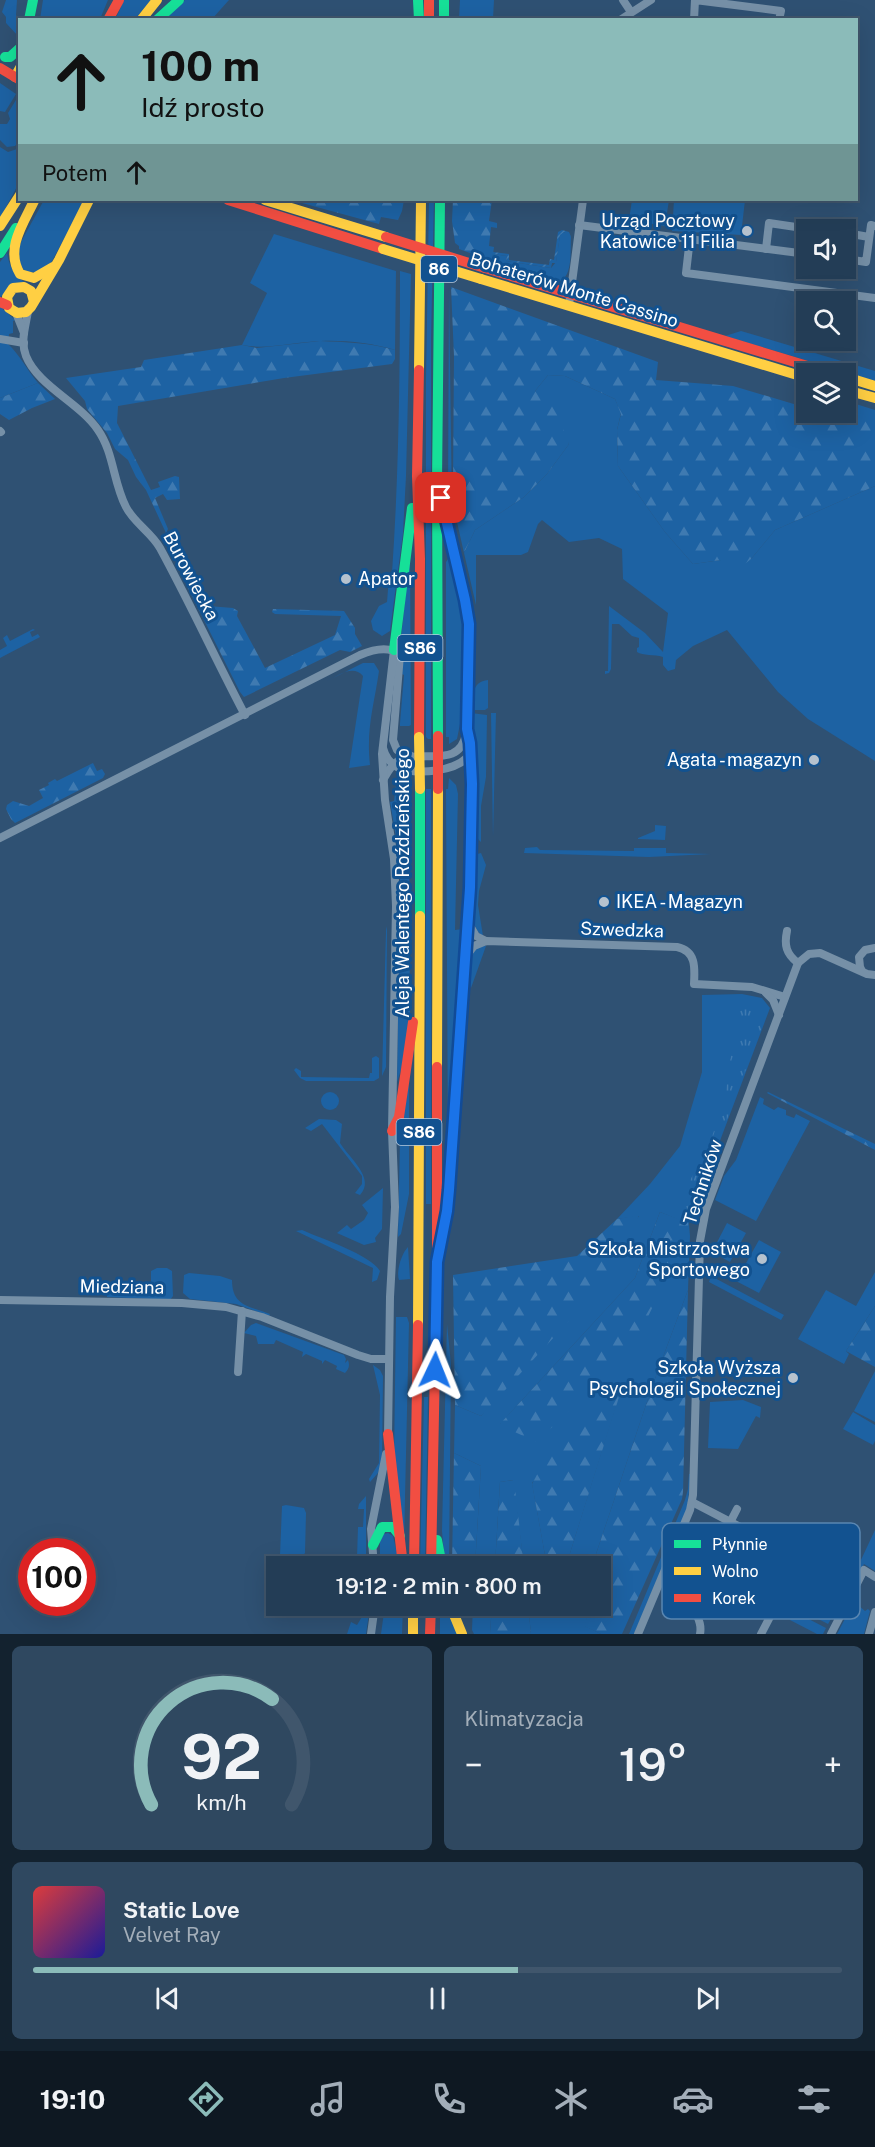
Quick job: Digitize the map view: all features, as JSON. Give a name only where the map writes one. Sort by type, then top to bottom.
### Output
[{"type":"main road","points":[[29,18],[33,0]]},
{"type":"main road","points":[[36,18],[40,0]]},
{"type":"main road","points":[[108,18],[112,0]]},
{"type":"main road","points":[[109,18],[119,0]]},
{"type":"main road","points":[[143,18],[157,0]]},
{"type":"main road","points":[[159,18],[179,0]]},
{"type":"main road","points":[[418,0],[419,18]]},
{"type":"main road","points":[[429,0],[429,18]]},
{"type":"main road","points":[[444,0],[444,18]]},
{"type":"main road","points":[[2,58],[10,57],[18,50]]},
{"type":"main road","points":[[2,58],[18,73]]},
{"type":"main road","points":[[0,226],[18,198]]},
{"type":"main road","points":[[0,253],[33,201]]},
{"type":"main road","points":[[28,288],[20,286],[13,288],[7,297],[8,307],[23,313],[31,307],[33,294],[28,288],[25,277],[16,269],[12,255],[34,201]]},
{"type":"main road","name":"Burowiecka","points":[[31,307],[90,201]]},
{"type":"main road","name":"Bohaterów Monte Cassino","points":[[231,201],[481,279],[570,300],[796,363]]},
{"type":"main road","name":"Bohaterów Monte Cassino","points":[[268,201],[485,268],[570,300],[796,374]]},
{"type":"main road","name":"Aleja Walentego Roździeńskiego","points":[[414,1556],[419,1274],[420,991],[420,559],[417,476],[422,201]]},
{"type":"main road","name":"Aleja Walentego Roździeńskiego","points":[[431,1556],[437,1262],[437,482],[440,201]]},
{"type":"main road","points":[[25,277],[41,276],[53,267]]},
{"type":"main road","name":"Burowiecka","points":[[28,288],[43,279],[53,267]]},
{"type":"main road","points":[[856,380],[875,386]]},
{"type":"main road","points":[[856,393],[875,398]]},
{"type":"main road","points":[[394,651],[405,551],[417,476]]},
{"type":"main road","points":[[437,482],[465,600],[469,624],[470,672]]},
{"type":"main road","points":[[392,1131],[399,1117],[420,991]]},
{"type":"main road","points":[[437,1262],[447,1211],[452,1150]]},
{"type":"main road","points":[[388,1434],[402,1556]]},
{"type":"main road","points":[[432,1526],[441,1556]]},
{"type":"main road","points":[[373,1545],[382,1527],[393,1527],[400,1536]]},
{"type":"main road","points":[[404,1634],[405,1616]]},
{"type":"main road","points":[[413,1616],[413,1634]]},
{"type":"main road","points":[[430,1634],[431,1616]]},
{"type":"main road","points":[[455,1616],[462,1634]]},
{"type":"street","points":[[623,0],[631,12]]},
{"type":"street","points":[[623,18],[651,0]]},
{"type":"street","points":[[694,18],[696,0],[780,15]]},
{"type":"street","points":[[570,300],[583,201]]},
{"type":"street","points":[[766,249],[769,223],[796,227]]},
{"type":"street","points":[[579,225],[796,253]]},
{"type":"street","points":[[866,262],[873,225]]},
{"type":"street","points":[[856,235],[869,237]]},
{"type":"street","points":[[690,238],[686,273],[875,298]]},
{"type":"street","points":[[856,260],[875,263]]},
{"type":"street","name":"Burowiecka","points":[[8,307],[24,333]]},
{"type":"street","name":"Burowiecka","points":[[31,307],[24,333],[25,355],[33,368],[86,416],[105,441],[120,495],[126,508],[159,546],[245,715]]},
{"type":"street","points":[[0,339],[24,343]]},
{"type":"street","points":[[0,838],[367,652],[394,651]]},
{"type":"street","name":"Aleja Walentego Roździeńskiego","points":[[374,1556],[371,1529],[380,1493],[388,1434],[395,1207],[392,1131],[396,915],[394,859],[383,780],[383,744],[394,651],[400,655],[400,659],[393,740],[397,750],[411,756]]},
{"type":"street","points":[[452,1150],[468,923],[472,784],[467,729],[470,672]]},
{"type":"street","points":[[383,780],[393,764],[411,756],[440,756],[460,750],[467,729]]},
{"type":"street","points":[[383,744],[386,756],[393,764],[407,770],[440,771],[460,764],[470,753]]},
{"type":"street","points":[[440,756],[460,764],[472,784]]},
{"type":"street","points":[[468,923],[476,936],[486,941]]},
{"type":"street","points":[[787,931],[785,938],[788,953],[798,963],[805,956],[814,953],[827,955],[871,975]]},
{"type":"street","points":[[465,957],[474,946],[486,941]]},
{"type":"street","name":"Szwedzka","points":[[486,941],[677,947],[684,949],[692,957],[694,984],[752,987],[785,997]]},
{"type":"street","points":[[837,960],[859,957],[865,950],[874,947]]},
{"type":"street","points":[[859,957],[860,967],[871,975]]},
{"type":"street","name":"Techników","points":[[683,1523],[692,1502],[702,1222],[798,963]]},
{"type":"street","points":[[763,990],[773,1000],[779,1016]]},
{"type":"street","name":"Miedziana","points":[[0,1300],[182,1303],[226,1307],[358,1355],[371,1359],[389,1359]]},
{"type":"street","points":[[238,1372],[239,1329],[242,1311]]},
{"type":"street","points":[[692,1502],[730,1522],[737,1509]]},
{"type":"street","points":[[860,1578],[864,1570],[875,1577]]},
{"type":"street","name":"Techników","points":[[638,1634],[662,1575]]},
{"type":"street","points":[[869,1634],[875,1612]]},
{"type":"street","points":[[371,1634],[373,1616]]},
{"type":"street","points":[[699,1619],[702,1625],[700,1634]]},
{"type":"street","points":[[761,1634],[769,1619]]},
{"type":"street","points":[[831,1634],[839,1619]]},
{"type":"green space","points":[[6,0],[17,0],[18,36],[6,23],[6,17],[2,12]]},
{"type":"green space","points":[[43,0],[108,0],[100,18],[40,18]]},
{"type":"green space","points":[[124,0],[151,0],[136,18],[116,18]]},
{"type":"green space","points":[[185,0],[229,0],[213,18],[165,18]]},
{"type":"green space","points":[[460,0],[494,0],[493,18],[459,18]]},
{"type":"green space","points":[[0,83],[16,94],[5,112],[0,111]]},
{"type":"green space","points":[[18,97],[18,142],[15,146],[7,147],[0,140],[0,124],[7,124],[10,119],[8,113]]},
{"type":"green space","points":[[0,147],[8,152],[18,149],[18,185],[0,218]]},
{"type":"green space","points":[[43,201],[84,201],[51,263],[40,272],[25,272],[16,257],[21,242]]},
{"type":"green space","points":[[295,201],[404,201],[398,220],[381,217],[379,224]]},
{"type":"green space","points":[[429,201],[434,201],[431,340],[431,739],[426,737],[426,378]]},
{"type":"green space","points":[[453,201],[492,201],[489,221],[497,223],[497,228],[491,227],[489,246],[494,247],[492,261],[459,249],[455,243],[452,221]]},
{"type":"green space","points":[[632,201],[669,201],[665,226],[629,220]]},
{"type":"green space","points":[[674,201],[745,201],[741,235],[672,231]]},
{"type":"green space","points":[[562,230],[569,232],[571,237],[564,232],[560,235],[556,263],[552,263],[551,268],[506,261],[507,256],[493,254],[493,252],[509,254],[509,260],[549,265],[550,259],[554,260],[558,232]]},
{"type":"green space","points":[[562,232],[569,233],[571,237],[570,266],[565,278],[560,281],[553,282],[492,261],[493,254],[507,256],[506,261],[551,268],[556,262]]},
{"type":"green space","points":[[274,234],[396,271],[395,350],[339,341],[262,347],[242,345],[267,293],[250,283]]},
{"type":"green space","points":[[7,253],[12,269],[24,282],[0,297],[0,262]]},
{"type":"green space","points":[[400,271],[411,274],[406,476],[403,533],[390,631],[382,636],[373,630],[371,621],[379,606],[387,602],[389,577],[392,573],[399,422]]},
{"type":"green space","points":[[449,287],[452,512],[470,591],[467,592],[450,515],[448,494]]},
{"type":"green space","points":[[451,287],[658,362],[656,380],[733,386],[796,405],[796,423],[856,423],[856,404],[875,410],[875,486],[775,530],[751,559],[736,571],[721,560],[693,564],[665,532],[618,466],[617,430],[621,414],[615,399],[565,376],[548,375],[535,391],[555,407],[569,444],[547,474],[524,497],[475,530],[464,553],[455,513],[453,485],[454,356]]},
{"type":"green space","points":[[0,306],[15,320],[13,321],[13,333],[9,334],[8,344],[38,383],[0,398]]},
{"type":"green space","points":[[741,331],[796,347],[796,351],[808,351],[848,363],[815,363],[725,336]]},
{"type":"green space","points":[[320,341],[358,343],[395,350],[395,359],[392,364],[284,378],[118,406],[117,423],[151,490],[160,487],[158,482],[175,476],[179,477],[180,499],[167,500],[163,494],[155,498],[168,529],[166,533],[146,490],[136,477],[128,460],[115,449],[107,433],[87,409],[85,401],[66,378],[141,367],[144,360],[242,345],[257,348]]},
{"type":"green space","points":[[856,365],[875,371],[875,381],[856,375]]},
{"type":"green space","points":[[548,375],[565,376],[615,399],[621,413],[617,430],[618,466],[665,532],[693,564],[751,559],[775,530],[875,486],[875,761],[808,719],[778,692],[727,630],[693,646],[676,660],[675,669],[668,671],[663,665],[663,657],[637,652],[639,638],[632,636],[619,624],[612,624],[611,669],[605,674],[605,671],[608,671],[609,606],[645,633],[663,652],[668,613],[623,579],[622,549],[599,538],[569,542],[542,520],[538,524],[528,552],[521,555],[476,555],[476,605],[464,553],[475,530],[524,497],[547,474],[569,444],[535,391]]},
{"type":"green space","points":[[38,383],[55,399],[9,420],[0,414],[0,398]]},
{"type":"green space","points":[[410,552],[411,725],[400,726],[404,654],[400,647]]},
{"type":"green space","points":[[448,559],[462,609],[463,696],[460,696],[460,724],[457,739],[449,744],[449,737],[446,737],[446,562]]},
{"type":"green space","points":[[195,585],[204,588],[204,600],[208,606],[233,608],[238,611],[237,616],[265,668],[335,635],[341,616],[275,614],[272,612],[273,609],[344,611],[355,628],[355,634],[362,646],[350,652],[340,650],[244,697],[188,588]]},
{"type":"green space","points":[[33,629],[35,630],[30,632],[32,637],[38,634],[40,637],[0,658],[0,650],[7,646],[3,638],[7,635],[10,641]]},
{"type":"green space","points":[[363,663],[374,663],[379,671],[370,728],[370,765],[349,768],[363,676],[355,671],[342,673]]},
{"type":"green space","points":[[488,680],[488,708],[473,710],[474,690],[482,681]]},
{"type":"green space","points":[[471,713],[487,715],[486,777],[481,806],[481,842],[475,836],[476,784]]},
{"type":"green space","points":[[491,713],[496,713],[493,837]]},
{"type":"green space","points":[[93,763],[97,771],[102,769],[105,774],[103,778],[15,823],[11,819],[6,809],[7,805],[13,801],[29,806],[43,798],[39,790],[49,785],[48,783],[55,779],[57,781]]},
{"type":"green space","points":[[449,778],[456,785],[458,794],[455,930],[463,929],[448,1148],[446,789],[448,789]]},
{"type":"green space","points":[[403,779],[409,780],[406,782],[411,789],[410,1016],[407,1051],[397,1082],[400,880],[397,842],[390,802],[394,801],[396,785]]},
{"type":"green space","points":[[426,789],[431,789],[431,1204],[426,1204]]},
{"type":"green space","points":[[655,825],[666,826],[665,840],[638,839],[655,831]]},
{"type":"green space","points":[[537,847],[540,850],[634,851],[634,848],[666,848],[666,853],[711,854],[649,857],[524,853],[525,848]]},
{"type":"green space","points":[[481,853],[486,865],[478,905],[483,936],[477,931],[473,912],[475,858]]},
{"type":"green space","points":[[465,856],[467,857],[463,922]]},
{"type":"green space","points":[[387,926],[386,1067],[382,1076],[386,931]]},
{"type":"green space","points":[[482,946],[486,946],[471,988],[470,958]]},
{"type":"green space","points":[[742,994],[762,998],[770,1008],[689,1223],[690,1236],[688,1290],[653,1384],[595,1556],[569,1556],[623,1382],[532,1483],[545,1556],[523,1556],[513,1480],[500,1482],[496,1556],[476,1556],[481,1466],[454,1453],[455,1405],[481,1416],[639,1216],[617,1219],[650,1184],[680,1146],[702,1072],[702,995]],"holes":[[[660,1212],[689,1224],[500,1424],[635,1278]]]},
{"type":"green space","points":[[741,999],[755,1001],[758,1004],[762,1027],[692,1212],[686,1217],[677,1212],[676,1197],[683,1194],[711,1140],[725,1097]]},
{"type":"green space","points":[[376,1056],[379,1058],[379,1078],[374,1081],[306,1081],[300,1078],[294,1070],[296,1068],[301,1071],[301,1077],[369,1078],[372,1073],[372,1058]]},
{"type":"green space","points":[[409,1080],[409,1194],[401,1234],[398,1237],[400,1141]]},
{"type":"green space","points":[[326,1092],[334,1092],[339,1097],[337,1108],[326,1110],[321,1105],[321,1097]]},
{"type":"green space","points":[[767,1093],[875,1144],[875,1150]]},
{"type":"green space","points":[[760,1097],[764,1099],[763,1104],[774,1110],[778,1107],[786,1110],[786,1115],[794,1118],[796,1114],[810,1121],[756,1221],[715,1200],[724,1176],[736,1160]]},
{"type":"green space","points":[[319,1119],[336,1120],[342,1124],[340,1143],[359,1168],[365,1182],[360,1195],[355,1193],[362,1184],[362,1176],[322,1124],[311,1131],[305,1128]]},
{"type":"green space","points":[[383,1188],[382,1229],[375,1238],[376,1242],[364,1245],[337,1233],[347,1225],[351,1229],[364,1220],[368,1213],[362,1205]]},
{"type":"green space","points":[[660,1212],[689,1223],[677,1256],[633,1348],[537,1442],[499,1425],[635,1278]]},
{"type":"green space","points":[[639,1215],[619,1267],[481,1416],[455,1405],[453,1275],[577,1256],[617,1219]]},
{"type":"green space","points":[[727,1223],[746,1233],[730,1262],[712,1252]]},
{"type":"green space","points":[[302,1230],[367,1259],[380,1271],[377,1280],[372,1282],[373,1268],[296,1231]]},
{"type":"green space","points":[[759,1240],[781,1252],[759,1293],[736,1281]]},
{"type":"green space","points":[[408,1247],[410,1279],[399,1280],[400,1263]]},
{"type":"green space","points":[[157,1268],[167,1268],[172,1271],[173,1296],[170,1300],[107,1297],[107,1286],[151,1285],[151,1271]]},
{"type":"green space","points":[[875,1272],[875,1306],[846,1351],[849,1354],[844,1364],[798,1339],[826,1290],[856,1306]]},
{"type":"green space","points":[[189,1273],[220,1276],[232,1280],[238,1300],[249,1307],[270,1314],[269,1316],[236,1304],[190,1299],[183,1293],[184,1275]]},
{"type":"green space","points":[[711,1276],[784,1315],[781,1320],[709,1282]]},
{"type":"green space","points":[[688,1290],[682,1499],[671,1523],[662,1523],[662,1544],[622,1634],[601,1634],[584,1626],[587,1616],[611,1616],[611,1556],[595,1556],[653,1384]]},
{"type":"green space","points":[[875,1306],[875,1367],[846,1351]]},
{"type":"green space","points":[[396,1317],[407,1317],[409,1323],[404,1542],[394,1458]]},
{"type":"green space","points":[[256,1323],[344,1355],[345,1363],[348,1360],[349,1362],[348,1368],[345,1373],[325,1360],[322,1364],[322,1361],[306,1354],[302,1357],[303,1352],[276,1340],[274,1344],[258,1344],[256,1336],[244,1333]]},
{"type":"green space","points":[[447,1324],[451,1364],[449,1556],[444,1556],[442,1531]]},
{"type":"green space","points":[[373,1365],[380,1370],[383,1376],[382,1463],[378,1473],[370,1482],[369,1479],[379,1463],[380,1395]]},
{"type":"green space","points":[[875,1371],[875,1422],[854,1411]]},
{"type":"green space","points":[[624,1381],[569,1556],[545,1556],[532,1484],[545,1460]]},
{"type":"green space","points":[[424,1397],[428,1397],[425,1556],[420,1556]]},
{"type":"green space","points":[[743,1400],[761,1407],[760,1418],[756,1416],[738,1449],[708,1448],[710,1402]]},
{"type":"green space","points":[[853,1412],[875,1425],[873,1445],[843,1429]]},
{"type":"green space","points":[[454,1453],[481,1466],[476,1556],[452,1556]]},
{"type":"green space","points":[[689,1474],[691,1474],[687,1509],[681,1523],[675,1523],[685,1500]]},
{"type":"green space","points":[[514,1480],[523,1556],[496,1556],[500,1482]]},
{"type":"green space","points":[[366,1496],[366,1556],[357,1556],[358,1527],[363,1527],[364,1509],[358,1509]]},
{"type":"green space","points":[[282,1506],[304,1508],[306,1513],[305,1553],[302,1556],[280,1555]]},
{"type":"green space","points":[[875,1530],[875,1571],[864,1564],[860,1571],[860,1562]]},
{"type":"green space","points":[[388,1533],[393,1536],[398,1556],[380,1556],[380,1540],[384,1534]]},
{"type":"green space","points":[[662,1555],[662,1568],[634,1634],[629,1634]]},
{"type":"green space","points":[[860,1607],[865,1611],[868,1609],[870,1611],[864,1634],[837,1634],[845,1619],[860,1619]]},
{"type":"green space","points":[[362,1616],[369,1616],[366,1634],[347,1634],[351,1622],[357,1625]]},
{"type":"green space","points":[[383,1616],[403,1616],[402,1634],[381,1634]]},
{"type":"green space","points":[[440,1616],[451,1616],[458,1634],[440,1634]]},
{"type":"green space","points":[[473,1616],[491,1616],[490,1634],[474,1634]]},
{"type":"green space","points":[[491,1616],[529,1616],[531,1634],[490,1634]]},
{"type":"green space","points":[[529,1616],[588,1616],[585,1626],[601,1634],[531,1634]]},
{"type":"green space","points":[[809,1619],[826,1628],[823,1634],[817,1634],[790,1620]]},
{"type":"green space","points":[[818,1619],[831,1619],[828,1624]]},
{"type":"traffic: fast","points":[[29,18],[33,0]]},
{"type":"traffic: fast","points":[[159,18],[179,0]]},
{"type":"traffic: fast","points":[[418,0],[419,18]]},
{"type":"traffic: fast","points":[[444,0],[444,18]]},
{"type":"traffic: fast","points":[[5,57],[10,57],[18,50]]},
{"type":"traffic: fast","points":[[438,736],[437,482],[440,201]]},
{"type":"traffic: fast","points":[[0,253],[16,228]]},
{"type":"traffic: fast","points":[[443,507],[469,624],[470,672]]},
{"type":"traffic: fast","points":[[394,650],[412,508]]},
{"type":"traffic: fast","points":[[420,789],[420,916]]},
{"type":"traffic: fast","points":[[373,1545],[382,1527],[393,1527],[400,1536]]},
{"type":"traffic: fast","points":[[437,1540],[440,1556]]},
{"type":"traffic: slow","points":[[143,18],[157,0]]},
{"type":"traffic: slow","points":[[15,77],[18,72]]},
{"type":"traffic: slow","points":[[0,226],[18,198]]},
{"type":"traffic: slow","points":[[34,201],[17,237],[14,255],[16,265],[20,274],[34,278],[53,267]]},
{"type":"traffic: slow","points":[[34,302],[59,260],[88,201]]},
{"type":"traffic: slow","points":[[268,201],[386,237]]},
{"type":"traffic: slow","points":[[419,370],[421,201]]},
{"type":"traffic: slow","points":[[383,249],[481,279]]},
{"type":"traffic: slow","points":[[481,279],[796,375]]},
{"type":"traffic: slow","points":[[24,287],[31,291],[34,302],[26,312],[17,313],[9,308],[7,297],[13,288],[24,287]]},
{"type":"traffic: slow","points":[[856,380],[875,386]]},
{"type":"traffic: slow","points":[[856,393],[875,398]]},
{"type":"traffic: slow","points":[[419,737],[420,789]]},
{"type":"traffic: slow","points":[[437,1067],[438,789]]},
{"type":"traffic: slow","points":[[418,1325],[420,916]]},
{"type":"traffic: slow","points":[[443,1234],[448,1211],[452,1150]]},
{"type":"traffic: slow","points":[[413,1616],[413,1634]]},
{"type":"traffic: slow","points":[[455,1616],[462,1634]]},
{"type":"traffic: jam","points":[[109,18],[119,0]]},
{"type":"traffic: jam","points":[[429,0],[429,18]]},
{"type":"traffic: jam","points":[[0,68],[18,79]]},
{"type":"traffic: jam","points":[[231,201],[383,249]]},
{"type":"traffic: jam","points":[[386,237],[485,268]]},
{"type":"traffic: jam","points":[[485,268],[798,363]]},
{"type":"traffic: jam","points":[[0,302],[7,305]]},
{"type":"traffic: jam","points":[[419,370],[417,476],[420,559],[419,737]]},
{"type":"traffic: jam","points":[[438,736],[438,789]]},
{"type":"traffic: jam","points":[[392,1131],[399,1117],[413,1022]]},
{"type":"traffic: jam","points":[[431,1556],[437,1262],[437,1067]]},
{"type":"traffic: jam","points":[[414,1556],[418,1325]]},
{"type":"traffic: jam","points":[[388,1434],[402,1556]]},
{"type":"traffic: jam","points":[[430,1634],[431,1616]]},
{"type":"place","name":"Urząd Pocztowy Katowice 11 Filia","points":[[747,231]]},
{"type":"place","name":"Apator","points":[[346,579]]},
{"type":"place","name":"Agata - magazyn","points":[[814,760]]},
{"type":"place","name":"IKEA - Magazyn","points":[[604,902]]},
{"type":"place","name":"Szkoła Mistrzostwa Sportowego","points":[[762,1259]]},
{"type":"place","name":"Szkoła Wyższa Psychologii Społecznej","points":[[793,1378]]},
{"type":"route","points":[[435,1370],[437,1262],[449,1190],[470,888],[472,805],[470,743],[467,729],[470,672],[469,624],[441,498]]}]
